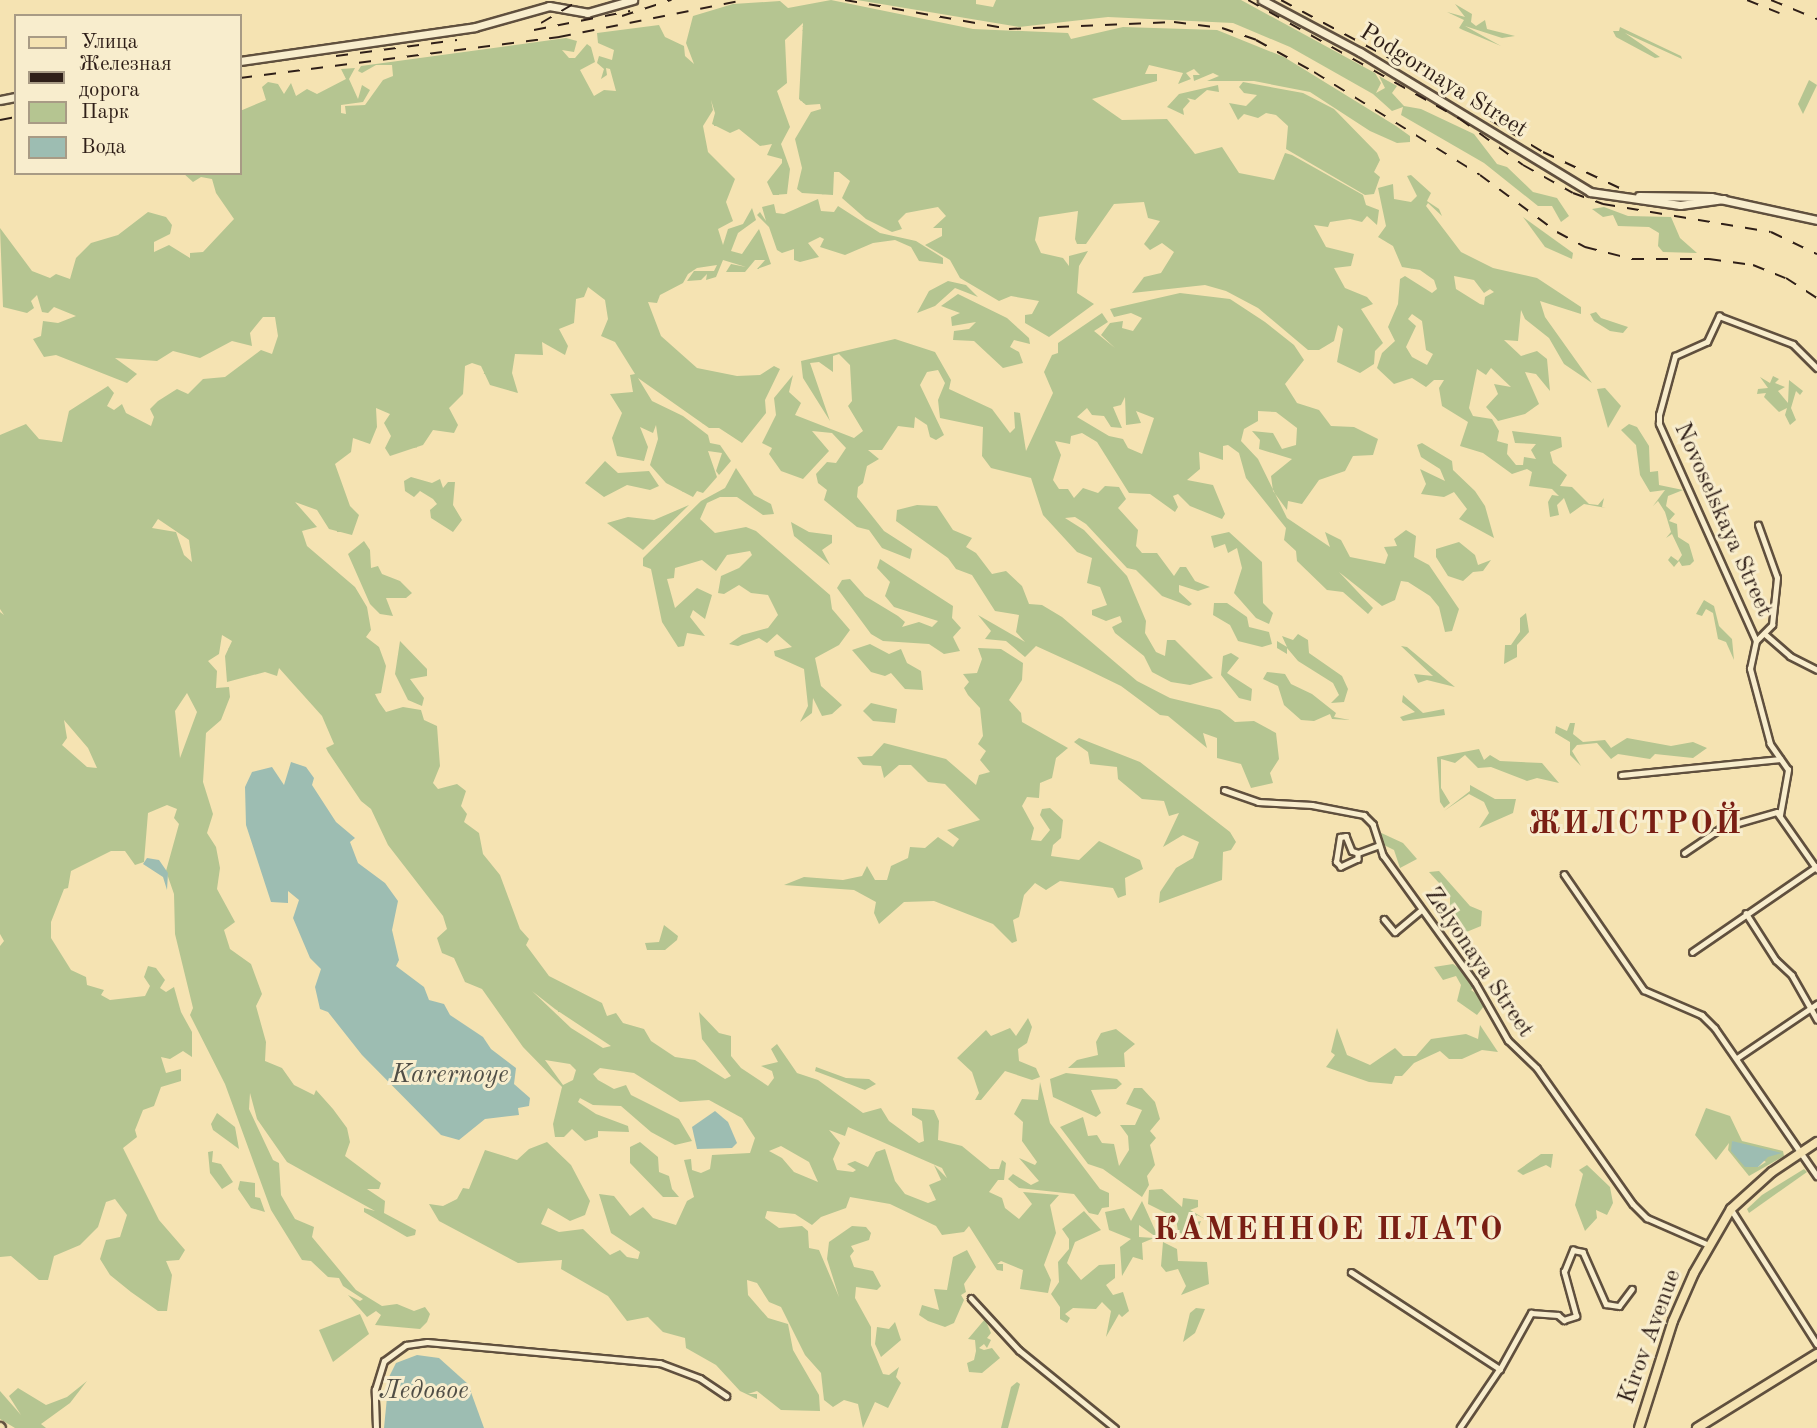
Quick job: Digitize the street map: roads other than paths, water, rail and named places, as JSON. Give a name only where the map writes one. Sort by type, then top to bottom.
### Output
[{"type":"main road","points":[[242,61],[475,27],[549,6],[587,13],[633,0]]},
{"type":"main road","name":"Podgornaya Street","points":[[1262,0],[1360,52],[1534,162],[1604,196],[1724,199],[1817,220]]},
{"type":"main road","name":"Kirov Avenue","points":[[1639,1428],[1673,1321],[1709,1245],[1731,1209],[1817,1142]]},
{"type":"main road","points":[[1697,1428],[1817,1354]]},
{"type":"street","name":"Novoselskaya Street","points":[[1780,815],[1788,784],[1788,770],[1770,744],[1750,669],[1756,641],[1659,424],[1675,356],[1707,342],[1719,316],[1793,344],[1817,368]]},
{"type":"street","points":[[1756,641],[1772,625],[1777,578],[1758,524]]},
{"type":"street","points":[[1765,634],[1790,656],[1817,670]]},
{"type":"street","points":[[1621,775],[1781,759]]},
{"type":"street","name":"Zelyonaya Street","points":[[1224,790],[1258,802],[1351,810],[1373,824],[1377,846],[1475,982],[1508,1040],[1537,1069],[1633,1203],[1647,1217],[1709,1245]]},
{"type":"street","points":[[1684,853],[1721,828],[1773,812],[1780,815],[1816,867],[1692,952]]},
{"type":"street","points":[[1358,853],[1358,859],[1341,867],[1336,862],[1340,837],[1346,836],[1352,851],[1358,853],[1377,846]]},
{"type":"street","points":[[1564,874],[1644,990],[1702,1016],[1737,1058],[1817,1176]]},
{"type":"street","points":[[1384,919],[1395,933],[1421,910]]},
{"type":"street","points":[[1746,913],[1776,960],[1792,975],[1817,1019]]},
{"type":"street","points":[[1737,1058],[1817,1004]]},
{"type":"street","points":[[1731,1209],[1817,1344]]},
{"type":"street","points":[[1460,1428],[1500,1368],[1531,1313],[1564,1320],[1576,1316],[1564,1272],[1573,1250],[1583,1252],[1606,1304],[1619,1306],[1632,1289]]},
{"type":"street","points":[[1351,1272],[1500,1368]]},
{"type":"street","points":[[971,1298],[1019,1350],[1115,1428]]},
{"type":"street","points":[[376,1428],[377,1382],[384,1361],[406,1345],[427,1342],[660,1363],[699,1378],[727,1396]]},
{"type":"water","name":"Karernoye","points":[[291,762],[306,767],[314,778],[312,785],[336,822],[355,838],[350,842],[358,863],[385,883],[398,901],[392,930],[399,960],[396,966],[424,987],[429,1000],[444,1004],[450,1015],[483,1037],[491,1049],[516,1068],[514,1084],[530,1098],[529,1106],[518,1108],[519,1115],[485,1119],[459,1140],[441,1135],[362,1055],[328,1012],[320,1009],[315,987],[321,969],[310,958],[293,918],[299,900],[288,891],[288,903],[271,902],[246,825],[245,787],[252,772],[272,767],[284,785]]},
{"type":"water","points":[[147,858],[159,860],[168,873],[167,890],[163,877],[143,864]]},
{"type":"water","points":[[715,1111],[728,1122],[737,1143],[732,1148],[697,1149],[692,1127]]},
{"type":"water","points":[[1732,1141],[1782,1153],[1768,1157],[1758,1167],[1745,1167],[1731,1151]]},
{"type":"water","name":"Ледовое","points":[[417,1355],[439,1358],[468,1384],[484,1428],[384,1428],[389,1377],[396,1363]]},
{"type":"railway","points":[[541,23],[580,0]]},
{"type":"railway","points":[[622,16],[671,0]]},
{"type":"railway","points":[[242,78],[559,37],[745,0]]},
{"type":"railway","points":[[845,0],[1009,29],[1174,22],[1222,28],[1256,40],[1314,72],[1480,175],[1557,232],[1585,247],[1632,259],[1709,259],[1753,265],[1786,278],[1817,298]]},
{"type":"railway","points":[[1248,0],[1460,119],[1523,165],[1573,193],[1603,204],[1771,232],[1817,254]]},
{"type":"railway","points":[[1281,0],[1507,121]]},
{"type":"railway","points":[[1747,0],[1779,13]]},
{"type":"railway","points":[[1771,0],[1817,19]]},
{"type":"railway","points":[[534,30],[630,11]]},
{"type":"railway","points":[[336,56],[457,40]]},
{"type":"railway","points":[[0,120],[14,117]]},
{"type":"railway","points":[[1490,120],[1543,152],[1628,192]]},
{"type":"district","name":"ЖИЛСТРОЙ","points":[[1636,825]]},
{"type":"district","name":"КАМЕННОЕ ПЛАТО","points":[[1329,1231]]}]
